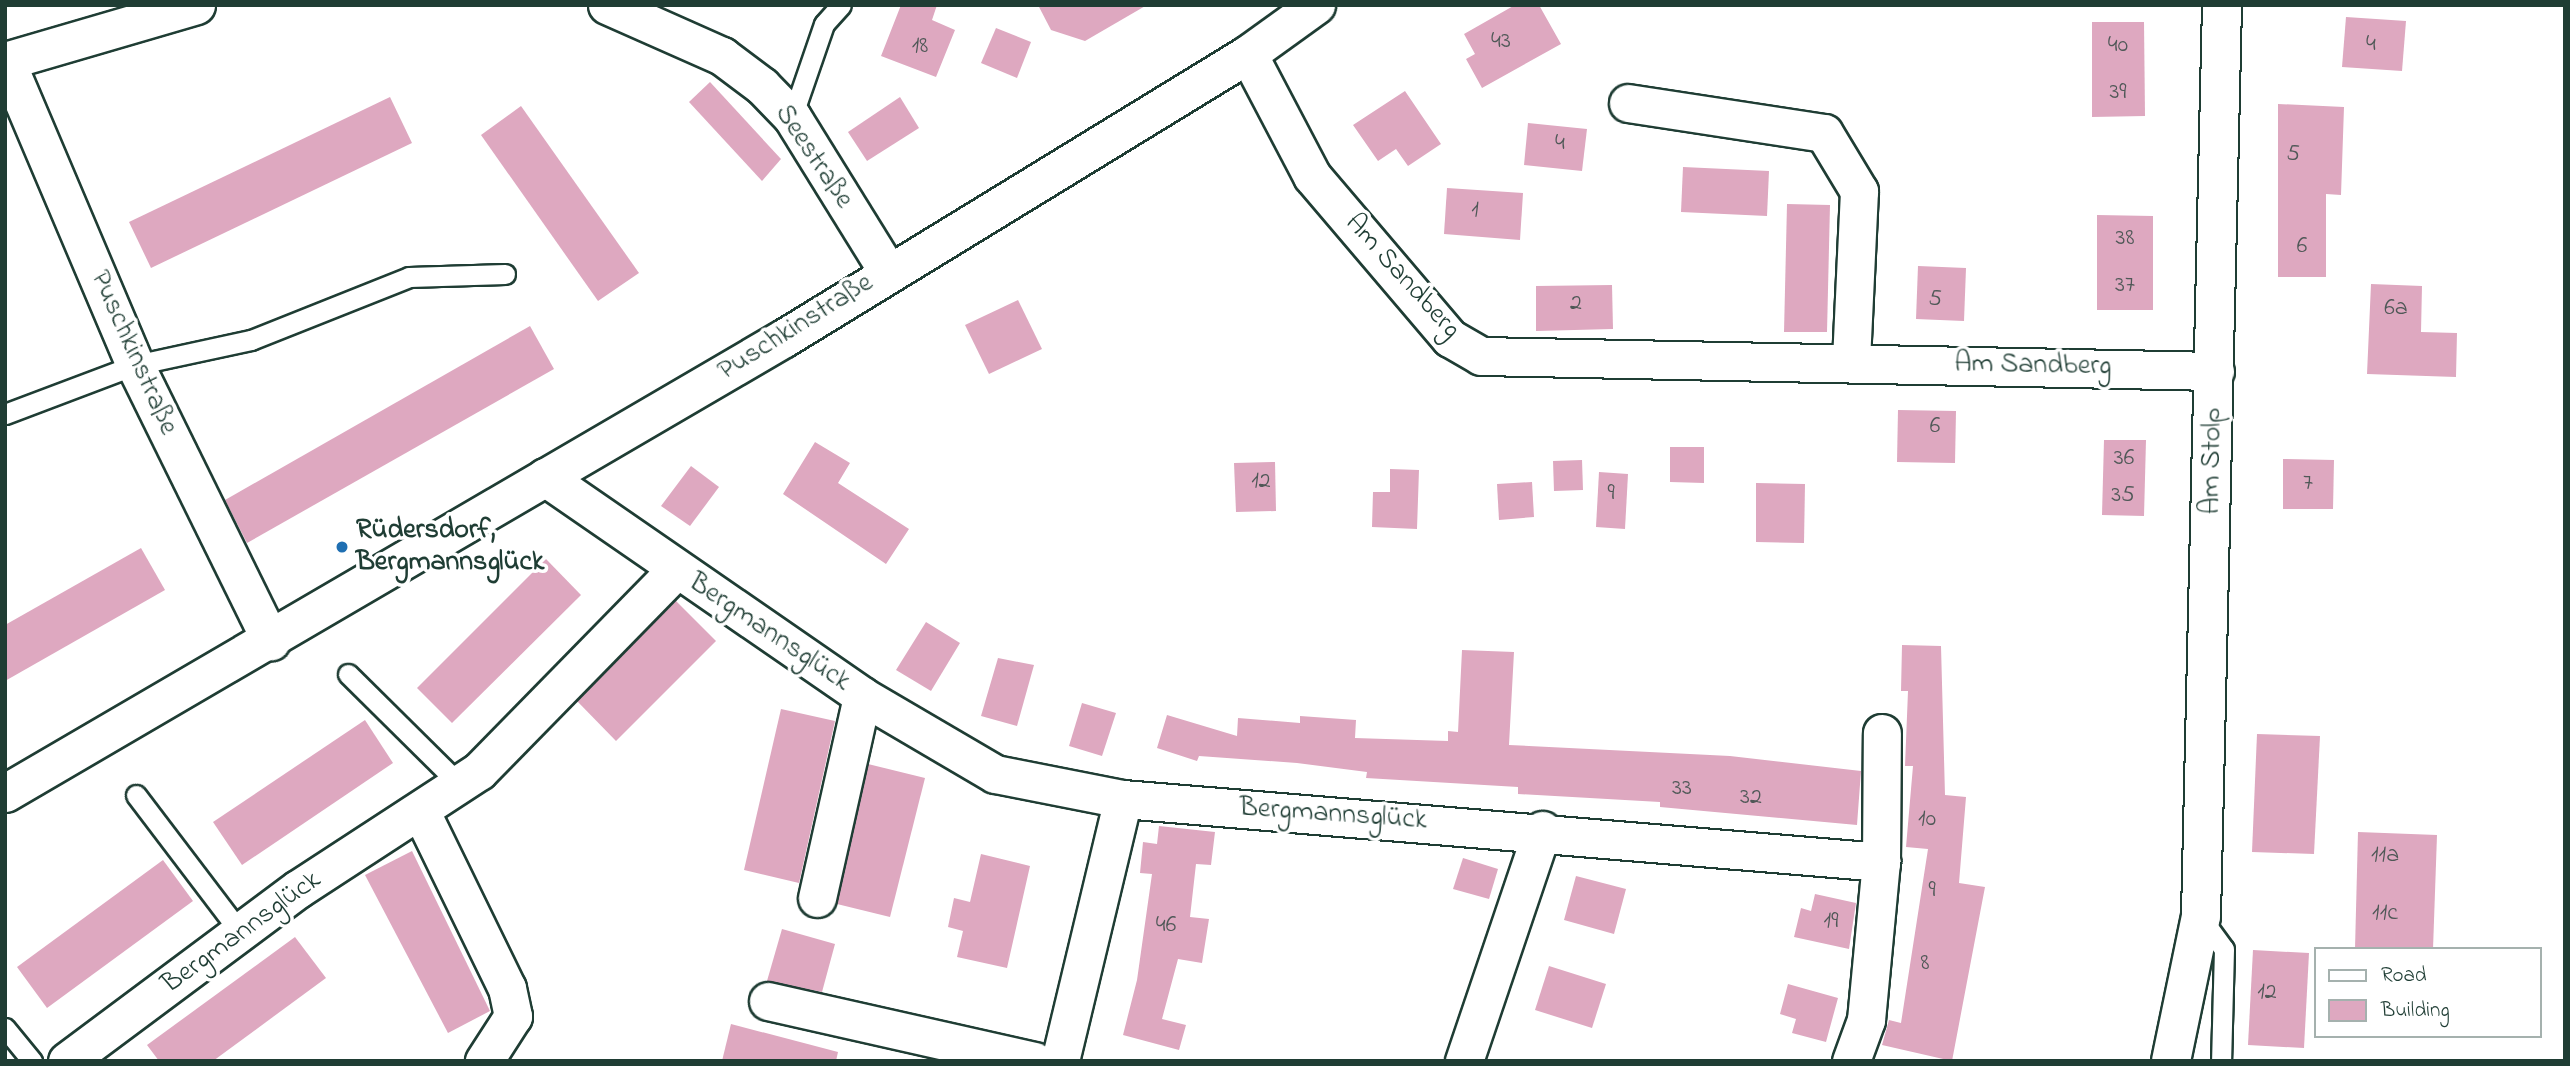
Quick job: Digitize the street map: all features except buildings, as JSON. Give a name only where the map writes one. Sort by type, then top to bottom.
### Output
[{"type":"main road","name":"Am Stolp","points":[[2171,1061],[2201,916],[2222,5]]},
{"type":"street","points":[[6,61],[196,5]]},
{"type":"street","name":"Seestraße","points":[[607,5],[722,56],[792,117],[888,272]]},
{"type":"street","name":"Puschkinstraße","points":[[5,793],[271,641],[888,272],[1248,54],[1316,5]]},
{"type":"street","name":"Am Sandberg","points":[[1248,54],[1312,176],[1450,338],[1481,356],[2214,371]]},
{"type":"street","name":"Puschkinstraße","points":[[6,61],[135,365],[271,641]]},
{"type":"street","points":[[1628,103],[1824,133],[1859,191],[1852,363]]},
{"type":"street","name":"Bergmannsglück","points":[[545,477],[862,696],[995,774],[1123,799],[1542,831],[1881,862]]},
{"type":"street","name":"Bergmannsglück","points":[[68,1061],[298,889],[422,814],[460,785],[554,699],[676,570]]},
{"type":"street","name":"Bergmannsglück","points":[[817,898],[862,696]]},
{"type":"street","points":[[1851,1061],[1867,1020],[1881,862],[1882,733]]},
{"type":"street","points":[[1060,1061],[1123,799]]},
{"type":"street","points":[[422,814],[508,988],[513,1016],[484,1061]]},
{"type":"street","points":[[1464,1061],[1542,831]]},
{"type":"street","points":[[768,1000],[1034,1061]]},
{"type":"lane","points":[[792,117],[824,24],[841,5]]},
{"type":"lane","points":[[5,414],[135,365],[250,340],[410,277],[505,274]]},
{"type":"lane","points":[[348,674],[460,785]]},
{"type":"lane","points":[[136,795],[240,932]]},
{"type":"lane","points":[[2201,916],[2224,949],[2221,1061]]},
{"type":"lane","points":[[5,1028],[32,1061]]},
{"type":"place","name":"Rüdersdorf, Bergmannsglück","points":[[342,547]]}]
